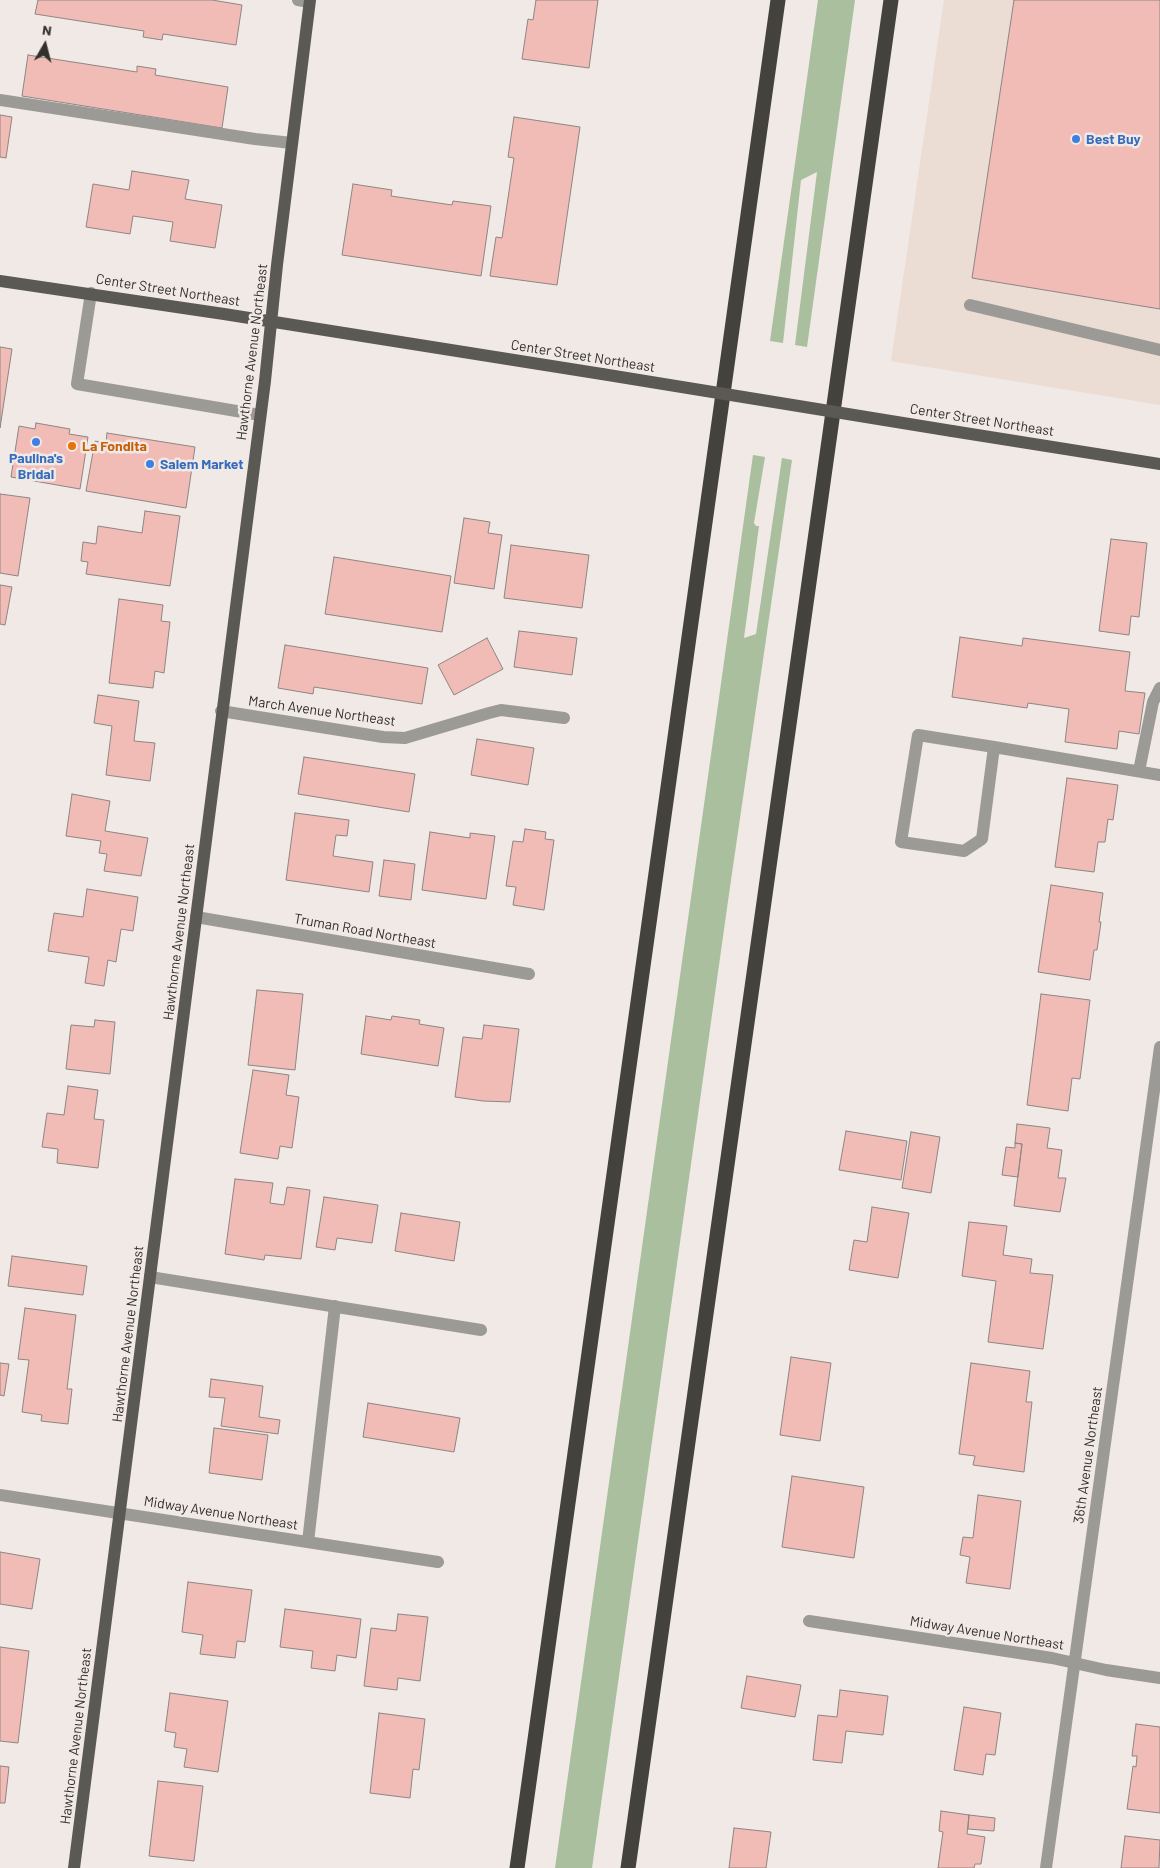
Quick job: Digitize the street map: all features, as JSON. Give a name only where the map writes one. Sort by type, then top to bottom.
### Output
[{"type":"highway","points":[[517,1868],[778,0]]},
{"type":"highway","points":[[628,1868],[891,0]]},
{"type":"main road","name":"Hawthorne Avenue Northeast","points":[[74,1868],[260,415],[292,142],[306,1]]},
{"type":"main road","name":"Center Street Northeast","points":[[0,281],[602,374],[1160,464]]},
{"type":"street","points":[[0,100],[255,139],[292,142]]},
{"type":"street","points":[[91,294],[77,384],[260,415]]},
{"type":"street","points":[[970,305],[1160,350]]},
{"type":"street","points":[[1139,771],[1153,702],[1160,688]]},
{"type":"street","name":"March Avenue Northeast","points":[[222,711],[383,737],[405,738],[501,710],[564,718]]},
{"type":"street","points":[[994,747],[982,839],[964,852],[900,842],[918,735],[994,747],[1160,775]]},
{"type":"street","name":"Truman Road Northeast","points":[[196,917],[529,974]]},
{"type":"street","name":"36th Avenue Northeast","points":[[1046,1868],[1160,1047]]},
{"type":"street","points":[[150,1276],[481,1330]]},
{"type":"street","points":[[308,1542],[335,1306]]},
{"type":"street","name":"Midway Avenue Northeast","points":[[0,1495],[438,1562]]},
{"type":"street","name":"Midway Avenue Northeast","points":[[809,1621],[1052,1658],[1106,1670],[1160,1678]]},
{"type":"shaded area","points":[[944,0],[1160,0],[1160,405],[891,361]]},
{"type":"green space","points":[[818,0],[855,0],[807,347],[795,345],[817,172],[801,180],[783,343],[770,341]]},
{"type":"green space","points":[[753,455],[765,457],[754,523],[756,526],[759,526],[744,638],[756,634],[782,458],[792,460],[592,1868],[555,1868]]},
{"type":"building","points":[[38,0],[212,0],[242,5],[236,45],[163,34],[162,40],[143,37],[144,31],[35,14]]},
{"type":"building","points":[[536,0],[598,0],[589,68],[522,59],[528,19],[533,20]]},
{"type":"building","name":"Best Buy","points":[[1014,0],[1160,0],[1160,309],[972,278]]},
{"type":"building","points":[[28,55],[137,72],[137,66],[156,69],[155,75],[228,87],[222,128],[22,96]]},
{"type":"building","points":[[0,115],[12,117],[6,158],[0,157]]},
{"type":"building","points":[[514,117],[580,127],[557,285],[490,276],[496,237],[502,238],[514,158],[508,157]]},
{"type":"building","points":[[132,171],[189,180],[185,199],[222,205],[215,248],[170,241],[173,222],[133,216],[130,234],[86,227],[93,184],[129,190]]},
{"type":"building","points":[[353,184],[392,190],[391,196],[452,205],[453,201],[491,206],[481,276],[342,255]]},
{"type":"building","points":[[0,347],[12,349],[0,428]]},
{"type":"building","points":[[36,423],[70,429],[69,434],[88,437],[80,489],[11,477],[19,426],[35,429]]},
{"type":"building","points":[[107,433],[195,447],[186,508],[86,491],[95,441],[106,443]]},
{"type":"building","points":[[0,494],[30,498],[18,576],[0,573]]},
{"type":"building","points":[[145,511],[180,516],[170,586],[86,574],[88,562],[81,561],[83,542],[96,544],[98,526],[142,533]]},
{"type":"building","points":[[464,518],[490,522],[488,533],[502,535],[494,589],[454,583]]},
{"type":"building","points":[[1111,539],[1147,543],[1139,617],[1131,616],[1129,635],[1099,631]]},
{"type":"building","points":[[511,545],[589,555],[582,608],[504,598]]},
{"type":"building","points":[[334,557],[451,576],[442,632],[325,614]]},
{"type":"building","points":[[0,585],[12,587],[5,625],[0,624]]},
{"type":"building","points":[[119,599],[163,605],[161,621],[170,622],[164,673],[155,671],[153,688],[109,683]]},
{"type":"building","points":[[519,631],[577,638],[572,675],[514,667]]},
{"type":"building","points":[[960,637],[1022,646],[1023,638],[1130,652],[1125,691],[1145,693],[1139,734],[1119,731],[1117,749],[1065,742],[1069,709],[1028,703],[1027,708],[952,697]]},
{"type":"building","points":[[487,638],[503,669],[454,695],[438,665]]},
{"type":"building","points":[[285,645],[428,668],[422,704],[314,687],[313,694],[278,688]]},
{"type":"building","points":[[98,695],[139,701],[134,741],[155,743],[150,781],[106,775],[112,726],[94,723]]},
{"type":"building","points":[[477,739],[534,748],[528,785],[471,775]]},
{"type":"building","points":[[304,757],[415,774],[409,812],[298,794]]},
{"type":"building","points":[[1067,778],[1118,785],[1113,820],[1108,819],[1105,842],[1098,842],[1094,872],[1055,867]]},
{"type":"building","points":[[72,794],[110,801],[105,831],[148,838],[141,876],[104,871],[107,854],[99,853],[101,841],[66,836]]},
{"type":"building","points":[[295,813],[349,820],[347,836],[336,835],[333,856],[373,862],[369,892],[286,880]]},
{"type":"building","points":[[525,829],[546,832],[545,839],[554,840],[544,910],[513,905],[516,887],[506,886],[513,841],[523,842]]},
{"type":"building","points":[[430,832],[470,838],[470,833],[495,836],[486,899],[422,890]]},
{"type":"building","points":[[384,860],[415,864],[411,900],[379,896]]},
{"type":"building","points":[[1051,885],[1103,893],[1097,950],[1094,950],[1090,980],[1038,972]]},
{"type":"building","points":[[87,889],[138,897],[133,931],[121,929],[116,962],[108,960],[104,986],[85,983],[89,957],[48,951],[54,913],[83,917]]},
{"type":"building","points":[[257,990],[303,994],[295,1070],[248,1065]]},
{"type":"building","points":[[1041,994],[1090,1000],[1080,1079],[1072,1078],[1068,1111],[1027,1105]]},
{"type":"building","points":[[366,1016],[391,1020],[392,1016],[420,1020],[419,1024],[444,1028],[438,1066],[361,1054]]},
{"type":"building","points":[[95,1020],[115,1022],[110,1074],[66,1069],[71,1025],[94,1027]]},
{"type":"building","points":[[484,1025],[519,1029],[510,1102],[455,1097],[463,1037],[482,1039]]},
{"type":"building","points":[[253,1070],[289,1075],[286,1095],[299,1097],[292,1148],[280,1146],[278,1159],[240,1153]]},
{"type":"building","points":[[68,1086],[98,1090],[94,1119],[104,1120],[98,1168],[57,1163],[58,1149],[42,1147],[47,1113],[64,1115]]},
{"type":"building","points":[[1017,1124],[1050,1128],[1047,1148],[1062,1150],[1058,1178],[1066,1178],[1060,1212],[1014,1206],[1022,1144],[1015,1143]]},
{"type":"building","points":[[846,1131],[907,1141],[901,1180],[839,1170]]},
{"type":"building","points":[[911,1132],[940,1137],[931,1193],[902,1188]]},
{"type":"building","points":[[1015,1143],[1022,1144],[1018,1177],[1002,1175],[1006,1147],[1015,1148]]},
{"type":"building","points":[[235,1179],[273,1183],[270,1203],[284,1205],[287,1187],[310,1190],[301,1259],[265,1255],[264,1260],[225,1254]]},
{"type":"building","points":[[324,1197],[378,1205],[372,1243],[337,1238],[335,1250],[316,1247]]},
{"type":"building","points":[[872,1207],[909,1213],[898,1278],[849,1270],[854,1240],[867,1242]]},
{"type":"building","points":[[401,1213],[460,1222],[454,1261],[395,1251]]},
{"type":"building","points":[[969,1222],[1007,1226],[1003,1255],[1032,1259],[1030,1273],[1053,1275],[1043,1349],[988,1342],[996,1281],[962,1276]]},
{"type":"building","points":[[12,1256],[87,1266],[83,1295],[8,1286]]},
{"type":"building","points":[[25,1308],[76,1315],[67,1389],[72,1389],[68,1424],[41,1421],[42,1415],[22,1412],[29,1360],[18,1359]]},
{"type":"building","points":[[791,1357],[831,1363],[820,1441],[780,1435]]},
{"type":"building","points":[[0,1363],[9,1364],[4,1396],[0,1395]]},
{"type":"building","points":[[971,1363],[1030,1371],[1026,1402],[1032,1402],[1024,1472],[973,1465],[975,1456],[959,1454]]},
{"type":"building","points":[[211,1379],[263,1386],[259,1417],[280,1420],[278,1434],[221,1426],[225,1398],[209,1397]]},
{"type":"building","points":[[368,1403],[460,1418],[454,1452],[363,1437]]},
{"type":"building","points":[[214,1428],[268,1435],[262,1480],[209,1473]]},
{"type":"building","points":[[792,1476],[864,1487],[854,1558],[782,1547]]},
{"type":"building","points":[[978,1495],[1021,1501],[1010,1589],[966,1583],[970,1557],[960,1555],[963,1537],[973,1538]]},
{"type":"building","points":[[0,1552],[40,1559],[32,1609],[0,1604]]},
{"type":"building","points":[[188,1582],[252,1590],[245,1642],[237,1641],[235,1658],[200,1654],[203,1635],[182,1632]]},
{"type":"building","points":[[285,1609],[361,1619],[356,1658],[337,1655],[335,1671],[311,1668],[313,1651],[280,1647]]},
{"type":"building","points":[[398,1614],[428,1617],[420,1681],[398,1678],[397,1690],[364,1686],[371,1628],[396,1631]]},
{"type":"building","points":[[0,1647],[29,1651],[18,1743],[0,1741]]},
{"type":"building","points":[[747,1676],[801,1685],[795,1717],[741,1708]]},
{"type":"building","points":[[840,1690],[888,1696],[883,1735],[846,1731],[842,1763],[813,1760],[818,1715],[837,1717]]},
{"type":"building","points":[[170,1693],[228,1701],[218,1772],[184,1767],[187,1749],[174,1747],[176,1733],[165,1731]]},
{"type":"building","points":[[964,1707],[1001,1713],[995,1755],[986,1754],[983,1775],[954,1770]]},
{"type":"building","points":[[379,1713],[425,1719],[419,1770],[413,1769],[410,1798],[370,1793]]},
{"type":"building","points":[[1136,1724],[1160,1727],[1160,1813],[1127,1809],[1133,1766],[1136,1767],[1137,1756],[1132,1756]]},
{"type":"building","points":[[0,1766],[9,1767],[5,1803],[0,1803]]},
{"type":"building","points":[[158,1781],[203,1786],[194,1861],[149,1856]]},
{"type":"building","points":[[941,1811],[969,1815],[967,1834],[985,1837],[981,1864],[975,1864],[974,1868],[938,1868],[943,1832],[939,1831]]},
{"type":"building","points":[[969,1815],[995,1818],[994,1831],[968,1829]]},
{"type":"building","points":[[734,1828],[771,1832],[766,1868],[729,1868]]},
{"type":"building","points":[[1125,1836],[1160,1840],[1159,1868],[1121,1868]]},
{"type":"place","name":"Best Buy","points":[[1076,139]]},
{"type":"place","name":"Paulina's Bridal","points":[[36,442]]},
{"type":"place","name":"La Fondita","points":[[72,446]]},
{"type":"place","name":"Salem Market","points":[[150,464]]}]
